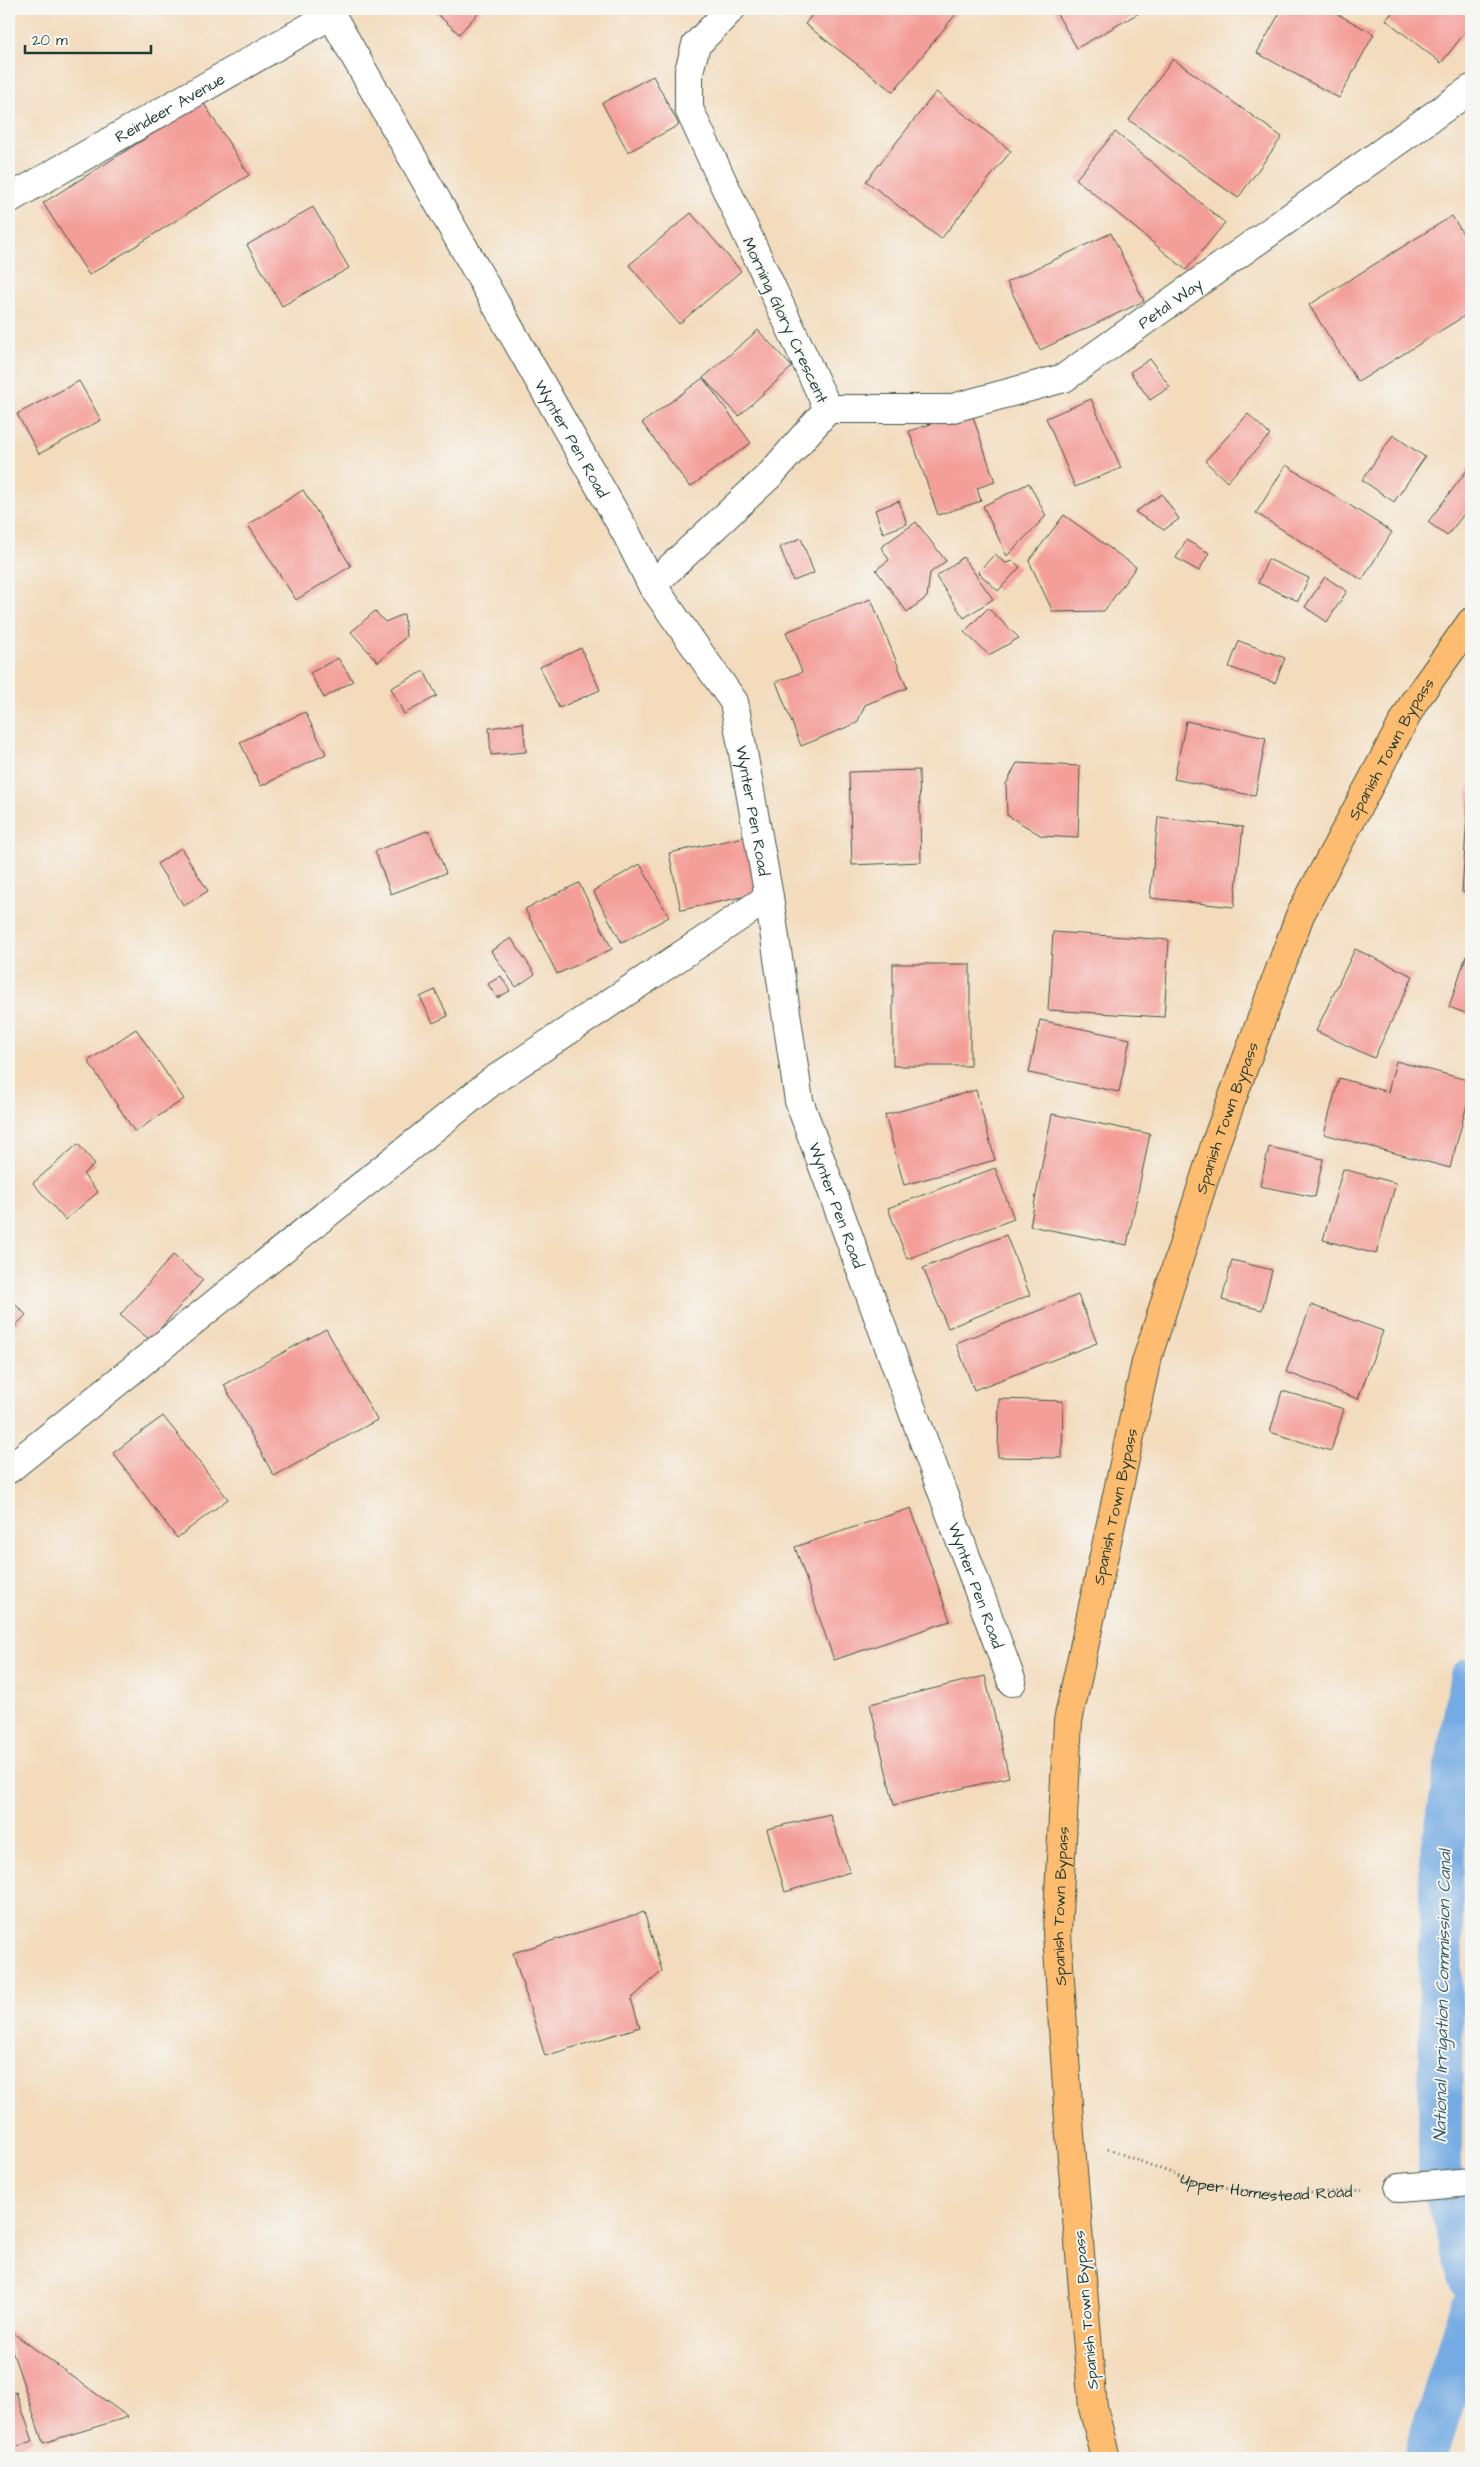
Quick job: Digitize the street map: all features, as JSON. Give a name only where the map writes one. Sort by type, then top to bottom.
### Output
[{"type":"main road","name":"Spanish Town Bypass","points":[[1106,2458],[1093,2408],[1070,2135],[1057,1934],[1068,1720],[1146,1362],[1216,1142],[1300,915],[1414,702],[1471,622]]},
{"type":"street","name":"Morning Glory Crescent","points":[[652,585],[770,474],[828,409],[689,108],[689,71],[696,45],[731,9]]},
{"type":"street","name":"Reindeer Avenue","points":[[9,199],[330,12]]},
{"type":"street","name":"Wynter Pen Road","points":[[330,12],[626,533],[652,585],[734,702],[769,897],[799,1101],[1012,1682]]},
{"type":"street","name":"Petal Way","points":[[828,409],[949,409],[1064,378],[1471,89]]},
{"type":"street","points":[[9,1469],[491,1082],[769,897]]},
{"type":"street","points":[[1399,2188],[1471,2182]]},
{"type":"path","name":"Upper Homestead Road","points":[[1070,2135],[1198,2183],[1276,2195],[1399,2188]]},
{"type":"building","points":[[432,9],[482,9],[459,34]]},
{"type":"building","points":[[817,9],[960,9],[893,92],[805,24]]},
{"type":"building","points":[[1054,9],[1146,9],[1077,48]]},
{"type":"building","points":[[1282,9],[1328,9],[1374,34],[1339,98],[1257,53]]},
{"type":"building","points":[[1395,9],[1471,9],[1471,25],[1441,63],[1386,20]]},
{"type":"building","points":[[1173,59],[1282,137],[1238,198],[1129,120]]},
{"type":"building","points":[[653,76],[679,125],[628,152],[602,103]]},
{"type":"building","points":[[936,92],[1011,151],[941,239],[866,181]]},
{"type":"building","points":[[203,102],[249,175],[89,275],[43,203]]},
{"type":"building","points":[[1115,132],[1225,223],[1186,270],[1076,179]]},
{"type":"building","points":[[313,207],[349,268],[282,306],[247,245]]},
{"type":"building","points":[[691,213],[741,271],[679,324],[629,265]]},
{"type":"building","points":[[1452,216],[1471,247],[1471,312],[1358,382],[1309,305]]},
{"type":"building","points":[[1111,233],[1144,301],[1040,350],[1007,282]]},
{"type":"building","points":[[758,330],[792,367],[739,416],[703,378]]},
{"type":"building","points":[[1150,359],[1170,387],[1150,400],[1130,372]]},
{"type":"building","points":[[703,378],[751,443],[690,487],[642,423]]},
{"type":"building","points":[[79,381],[101,420],[39,454],[17,414]]},
{"type":"building","points":[[1091,399],[1121,468],[1075,487],[1046,418]]},
{"type":"building","points":[[971,411],[995,482],[977,488],[981,501],[938,515],[909,431]]},
{"type":"building","points":[[1248,414],[1270,435],[1227,482],[1205,461]]},
{"type":"building","points":[[1393,435],[1425,457],[1394,502],[1362,480]]},
{"type":"building","points":[[1286,465],[1392,532],[1362,580],[1256,513]]},
{"type":"building","points":[[1471,465],[1471,505],[1447,536],[1428,522]]},
{"type":"building","points":[[1029,483],[1046,516],[1007,556],[983,506]]},
{"type":"building","points":[[303,490],[351,566],[296,600],[248,525]]},
{"type":"building","points":[[1162,494],[1179,519],[1164,530],[1135,512]]},
{"type":"building","points":[[899,501],[907,524],[883,533],[875,510]]},
{"type":"building","points":[[1064,515],[1136,567],[1104,611],[1053,612],[1029,561]]},
{"type":"building","points":[[916,522],[946,561],[930,573],[927,597],[907,612],[876,570],[889,560],[881,547]]},
{"type":"building","points":[[801,538],[814,573],[793,581],[780,547]]},
{"type":"building","points":[[1186,540],[1209,553],[1199,571],[1176,558]]},
{"type":"building","points":[[995,554],[1005,563],[1013,561],[1020,567],[998,591],[978,572]]},
{"type":"building","points":[[963,557],[993,599],[964,618],[936,577]]},
{"type":"building","points":[[1268,559],[1309,578],[1298,601],[1258,583]]},
{"type":"building","points":[[1325,577],[1347,591],[1327,622],[1305,607]]},
{"type":"building","points":[[871,599],[907,688],[865,705],[857,723],[801,746],[776,682],[802,672],[786,632]]},
{"type":"building","points":[[988,608],[1019,638],[989,655],[964,632]]},
{"type":"building","points":[[375,611],[385,622],[404,614],[406,637],[378,662],[351,632]]},
{"type":"building","points":[[1239,641],[1285,658],[1275,683],[1229,667]]},
{"type":"building","points":[[581,648],[600,690],[559,708],[540,667]]},
{"type":"building","points":[[338,658],[353,681],[324,698],[310,673]]},
{"type":"building","points":[[424,671],[437,696],[404,714],[391,688]]},
{"type":"building","points":[[305,712],[326,754],[261,786],[240,742]]},
{"type":"building","points":[[1186,721],[1266,738],[1255,796],[1174,779]]},
{"type":"building","points":[[523,723],[526,752],[491,755],[489,728]]},
{"type":"building","points":[[1017,763],[1080,766],[1078,838],[1042,836],[1007,815],[1006,784]]},
{"type":"building","points":[[919,770],[921,862],[852,865],[849,772]]},
{"type":"building","points":[[1469,786],[1471,786],[1471,893],[1462,892]]},
{"type":"building","points":[[1158,817],[1243,827],[1234,907],[1150,898]]},
{"type":"building","points":[[429,830],[446,873],[391,894],[375,851]]},
{"type":"building","points":[[749,836],[761,893],[681,910],[669,853]]},
{"type":"building","points":[[181,848],[208,891],[184,906],[157,864]]},
{"type":"building","points":[[640,864],[669,917],[622,943],[593,891]]},
{"type":"building","points":[[579,883],[612,949],[557,974],[525,909]]},
{"type":"building","points":[[1053,932],[1169,940],[1164,1017],[1048,1010]]},
{"type":"building","points":[[511,938],[535,974],[516,987],[491,951]]},
{"type":"building","points":[[1355,949],[1413,976],[1374,1058],[1316,1031]]},
{"type":"building","points":[[1466,956],[1471,957],[1471,1015],[1449,1007]]},
{"type":"building","points":[[893,964],[970,964],[970,1066],[893,1066]]},
{"type":"building","points":[[501,976],[510,991],[497,998],[488,984]]},
{"type":"building","points":[[435,990],[448,1016],[433,1023],[420,997]]},
{"type":"building","points":[[1040,1020],[1130,1039],[1119,1092],[1029,1073]]},
{"type":"building","points":[[136,1029],[184,1099],[135,1132],[88,1061]]},
{"type":"building","points":[[1396,1061],[1471,1081],[1471,1090],[1450,1168],[1324,1134],[1339,1078],[1388,1092]]},
{"type":"building","points":[[976,1090],[995,1160],[904,1185],[885,1115]]},
{"type":"building","points":[[1052,1114],[1150,1134],[1127,1245],[1030,1226]]},
{"type":"building","points":[[78,1144],[95,1164],[83,1174],[98,1192],[65,1220],[33,1183]]},
{"type":"building","points":[[1269,1147],[1323,1159],[1315,1197],[1260,1186]]},
{"type":"building","points":[[995,1168],[1014,1219],[907,1259],[888,1208]]},
{"type":"building","points":[[1343,1169],[1396,1183],[1376,1254],[1323,1240]]},
{"type":"building","points":[[1006,1235],[1030,1295],[948,1328],[923,1268]]},
{"type":"building","points":[[173,1255],[203,1280],[150,1340],[120,1315]]},
{"type":"building","points":[[1232,1260],[1272,1270],[1262,1310],[1222,1300]]},
{"type":"building","points":[[1078,1295],[1097,1343],[974,1390],[956,1343]]},
{"type":"building","points":[[9,1298],[26,1315],[9,1332]]},
{"type":"building","points":[[1311,1305],[1383,1331],[1358,1399],[1286,1372]]},
{"type":"building","points":[[326,1329],[377,1420],[274,1476],[224,1385]]},
{"type":"building","points":[[1282,1391],[1344,1409],[1331,1451],[1270,1432]]},
{"type":"building","points":[[999,1399],[1063,1401],[1062,1458],[998,1457]]},
{"type":"building","points":[[163,1416],[228,1499],[177,1538],[113,1453]]},
{"type":"building","points":[[911,1508],[950,1621],[834,1660],[795,1547]]},
{"type":"building","points":[[985,1676],[1009,1777],[894,1805],[870,1704]]},
{"type":"building","points":[[830,1814],[850,1872],[785,1892],[767,1829]]},
{"type":"building","points":[[644,1912],[662,1971],[631,1999],[640,2027],[545,2056],[513,1953]]},
{"type":"building","points":[[9,2330],[128,2417],[43,2443],[9,2341]]},
{"type":"building","points":[[16,2392],[33,2441],[9,2449],[9,2395]]},
{"type":"waterway","name":"National Irrigation Commission Canal","points":[[1471,1680],[1441,1861],[1440,2169],[1471,2280]]},
{"type":"waterway","points":[[1425,2458],[1471,2309]]}]
